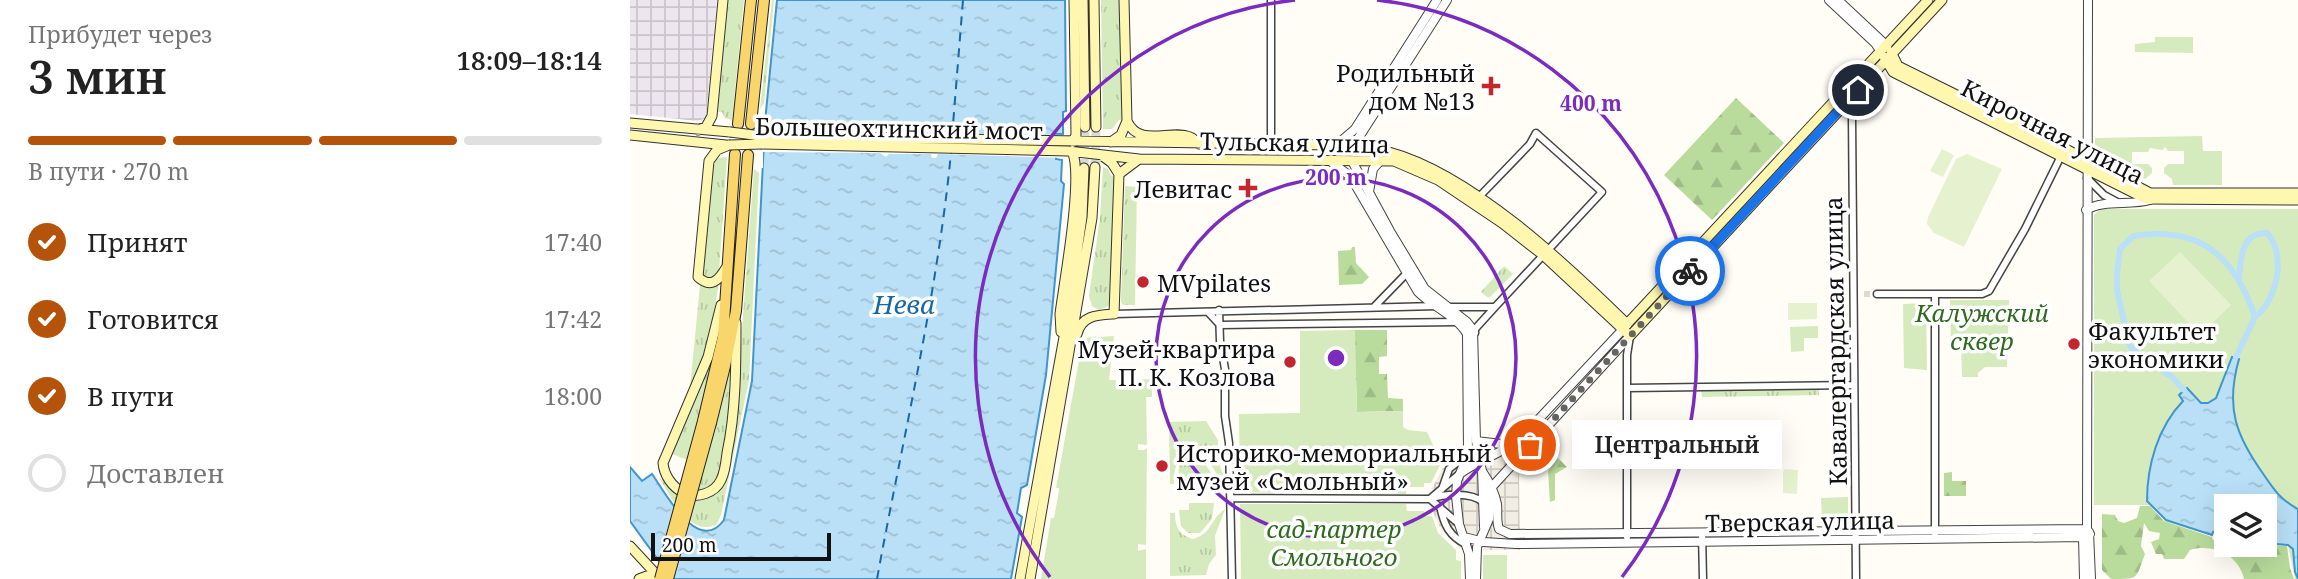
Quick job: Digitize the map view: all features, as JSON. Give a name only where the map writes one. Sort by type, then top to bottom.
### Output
[{"type":"main road","points":[[698,130],[709,124],[713,112],[723,0]]},
{"type":"main road","points":[[738,124],[751,0]]},
{"type":"main road","points":[[751,124],[764,0]]},
{"type":"main road","points":[[1061,344],[1060,314],[1074,199],[1076,159],[1070,147],[1076,135],[1074,0]]},
{"type":"main road","points":[[1083,0],[1085,127]]},
{"type":"main road","points":[[1095,0],[1096,127]]},
{"type":"main road","points":[[1124,0],[1127,121],[1130,128],[1141,135],[1190,136],[1196,144],[1192,160]]},
{"type":"main road","points":[[1626,330],[1844,105],[1928,0]]},
{"type":"main road","points":[[1626,330],[1886,53],[1942,0]]},
{"type":"main road","name":"Кирочная улица","points":[[1886,53],[1893,72],[2150,200],[2298,200]]},
{"type":"main road","name":"Кирочная улица","points":[[1886,53],[1898,66],[2086,169],[2143,191],[2157,194],[2298,193]]},
{"type":"main road","points":[[713,112],[718,124],[730,132]]},
{"type":"main road","points":[[1109,143],[1121,135],[1127,121]]},
{"type":"main road","name":"Большеохтинский мост","points":[[630,122],[762,136],[1070,147]]},
{"type":"main road","name":"Большеохтинский мост","points":[[630,135],[729,145],[1070,147]]},
{"type":"main road","name":"Тульская улица","points":[[1070,147],[1109,143],[1330,145],[1386,151],[1413,160],[1441,174],[1502,223],[1545,253],[1626,330]]},
{"type":"main road","points":[[726,268],[713,283],[708,283],[698,276],[709,161],[717,150],[729,145]]},
{"type":"main road","name":"Тульская улица","points":[[1070,147],[1102,156],[1139,159],[1394,161],[1419,170],[1475,201]]},
{"type":"main road","points":[[1352,148],[1352,161]]},
{"type":"main road","points":[[658,577],[707,422],[723,337],[735,155]]},
{"type":"main road","points":[[725,286],[719,321],[708,357],[663,463],[671,482],[689,495],[711,491],[721,480],[724,471],[732,422],[736,311],[748,155]]},
{"type":"main road","points":[[1070,353],[1075,348],[1080,325],[1093,315],[1114,314],[1119,174],[1112,163],[1102,156]]},
{"type":"main road","points":[[1119,174],[1139,159]]},
{"type":"main road","points":[[1020,579],[1061,344],[1081,287],[1092,218],[1095,167]]},
{"type":"main road","points":[[1030,579],[1070,353],[1084,168]]},
{"type":"main road","points":[[1081,287],[1085,309],[1093,315]]},
{"type":"main road","points":[[668,579],[736,311]]},
{"type":"main road","points":[[630,546],[658,577]]},
{"type":"main road","points":[[639,579],[658,577]]},
{"type":"street","points":[[1271,0],[1271,145]]},
{"type":"street","points":[[1330,145],[1341,141],[1355,129],[1437,0]]},
{"type":"street","points":[[1352,148],[1447,0]]},
{"type":"street","name":"Кирочная улица","points":[[1829,0],[1886,53]]},
{"type":"street","name":"Кирочная улица","points":[[1838,0],[1886,53]]},
{"type":"street","points":[[2084,579],[2087,533],[2088,0]]},
{"type":"street","name":"Кавалергардская улица","points":[[1844,105],[1852,117],[1856,579]]},
{"type":"street","points":[[1475,201],[1530,144],[1536,134],[1602,192],[1475,329],[1476,441],[1482,471],[1484,527]]},
{"type":"street","points":[[1877,295],[1982,293],[1989,290],[2025,229],[2060,156]]},
{"type":"street","points":[[1368,192],[1373,169],[1381,160]]},
{"type":"street","points":[[1330,161],[1350,176],[1418,292],[1434,306],[1463,322],[1467,334],[1468,452],[1458,474],[1456,496],[1459,524]]},
{"type":"street","points":[[1352,161],[1425,289],[1475,335]]},
{"type":"street","points":[[2086,169],[2104,195],[2120,204]]},
{"type":"street","points":[[2086,210],[2098,205],[2138,204],[2150,200]]},
{"type":"street","points":[[1374,307],[1406,274]]},
{"type":"street","points":[[1935,294],[1935,535]]},
{"type":"street","points":[[1853,295],[1862,295]]},
{"type":"street","points":[[1114,314],[1374,307],[1494,307]]},
{"type":"street","points":[[1219,310],[1232,498],[1232,579]]},
{"type":"street","points":[[1208,312],[1220,325],[1463,322]]},
{"type":"street","points":[[1626,330],[1627,538]]},
{"type":"street","points":[[1430,499],[1458,474],[1513,445],[1626,330]]},
{"type":"street","points":[[1490,489],[1626,330]]},
{"type":"street","points":[[1627,388],[1854,384]]},
{"type":"street","points":[[1476,441],[1513,445]]},
{"type":"street","points":[[1442,489],[1449,469],[1468,452]]},
{"type":"street","points":[[1470,579],[1472,542],[1484,527],[1490,511],[1490,489],[1482,471]]},
{"type":"street","points":[[1490,489],[1497,502],[1499,528],[1510,539]]},
{"type":"street","points":[[1232,498],[1430,499],[1456,496],[1476,497],[1484,502]]},
{"type":"street","points":[[1430,499],[1459,524],[1472,542],[1476,579]]},
{"type":"street","points":[[1440,506],[1445,527],[1450,534],[1472,542]]},
{"type":"street","points":[[2087,533],[2091,579]]},
{"type":"street","name":"Тверская улица","points":[[1472,542],[1510,539],[2087,533]]},
{"type":"street","points":[[1702,537],[1703,579]]},
{"type":"shaded area","points":[[630,0],[717,0],[706,118],[698,121],[630,114]]},
{"type":"shaded area","points":[[1483,441],[1508,443],[1519,475],[1520,550],[1462,550],[1441,529],[1431,508],[1432,488],[1443,468],[1462,451]]},
{"type":"green space","points":[[727,0],[744,0],[732,120],[725,118],[722,112],[717,112]]},
{"type":"green space","points":[[772,0],[764,103],[760,109]]},
{"type":"green space","points":[[1101,0],[1121,0],[1123,120],[1119,120],[1112,129],[1103,129]]},
{"type":"green space","points":[[2155,37],[2193,37],[2193,53],[2135,52],[2135,44],[2155,42]]},
{"type":"green space","points":[[1736,98],[1784,143],[1712,220],[1664,175]]},
{"type":"green space","points":[[2202,136],[2203,151],[2222,151],[2222,185],[2173,185],[2172,179],[2164,173],[2164,168],[2168,164],[2184,164],[2184,151],[2168,151],[2165,147],[2162,150],[2150,148],[2148,152],[2132,152],[2132,164],[2148,164],[2152,168],[2152,173],[2145,179],[2099,154],[2095,148],[2095,138]]},
{"type":"green space","points":[[1942,149],[1954,155],[1943,177],[1930,171]]},
{"type":"green space","points":[[1967,154],[2002,169],[1964,247],[1934,233],[1927,224],[1956,159]]},
{"type":"green space","points":[[727,157],[719,272],[710,279],[702,275],[712,162]]},
{"type":"green space","points":[[1103,167],[1108,169],[1111,176],[1115,175],[1111,301],[1108,306],[1099,310],[1092,306],[1089,296],[1100,218]]},
{"type":"green space","points":[[754,169],[759,173],[749,380],[721,515],[717,524],[698,526],[682,513],[659,478],[679,495],[690,500],[706,498],[717,492],[735,423]]},
{"type":"green space","points":[[1125,186],[1137,187],[1135,305],[1123,305],[1121,301]]},
{"type":"green space","points":[[2100,209],[2298,209],[2298,579],[2295,579],[2288,545],[2277,544],[2277,494],[2214,494],[2212,535],[2166,520],[2150,505],[2094,505],[2094,215]]},
{"type":"green space","points":[[1355,247],[1356,263],[1369,277],[1362,284],[1339,285],[1338,251],[1351,250]]},
{"type":"green space","points":[[2180,252],[2231,305],[2200,335],[2149,281]]},
{"type":"green space","points":[[1504,266],[1513,274],[1487,297],[1481,292]]},
{"type":"green space","points":[[700,285],[709,288],[718,286],[708,338],[690,388]]},
{"type":"green space","name":"Калужский сквер","points":[[1950,300],[2009,300],[2007,367],[1985,367],[1978,373],[1978,377],[1962,377],[1961,344],[1951,343]]},
{"type":"green space","points":[[1788,303],[1817,303],[1817,319],[1788,320]]},
{"type":"green space","points":[[1926,303],[1927,370],[1904,368],[1903,304]]},
{"type":"green space","points":[[1818,326],[1818,338],[1804,338],[1804,351],[1791,352],[1790,327]]},
{"type":"green space","points":[[1348,330],[1387,330],[1387,356],[1379,357],[1379,374],[1387,374],[1388,398],[1403,399],[1403,411],[1357,412],[1356,378]]},
{"type":"green space","name":"сад-партер Смольного","points":[[1355,330],[1357,412],[1403,411],[1403,427],[1427,432],[1434,447],[1456,449],[1440,465],[1431,483],[1424,483],[1424,487],[1406,487],[1406,494],[1240,492],[1239,414],[1300,413],[1300,331]]},
{"type":"green space","points":[[1114,336],[1109,380],[1116,380],[1116,387],[1131,387],[1131,380],[1152,379],[1152,397],[1146,397],[1147,445],[1138,444],[1138,450],[1147,448],[1146,545],[1138,544],[1138,551],[1146,549],[1146,579],[1041,579],[1051,518],[1054,518],[1059,491],[1059,488],[1056,488],[1083,338]]},
{"type":"green space","points":[[715,355],[687,460],[670,453]]},
{"type":"green space","points":[[731,361],[723,457],[715,481],[705,490],[697,492]]},
{"type":"green space","points":[[1819,389],[1819,395],[1702,397],[1701,390]]},
{"type":"green space","points":[[1206,421],[1218,440],[1218,460],[1225,481],[1219,478],[1206,456],[1193,452],[1180,460],[1174,484],[1170,484],[1169,422]]},
{"type":"green space","points":[[1186,458],[1201,459],[1210,471],[1214,487],[1189,488],[1188,481],[1178,481],[1179,465]]},
{"type":"green space","points":[[1558,458],[1567,467],[1555,474],[1555,500],[1550,502],[1548,471]]},
{"type":"green space","points":[[1785,469],[1798,470],[1797,494],[1783,493]]},
{"type":"green space","points":[[1952,472],[1952,481],[1966,481],[1966,496],[1944,496],[1944,473]]},
{"type":"green space","points":[[1848,497],[1848,521],[1822,522],[1821,498]]},
{"type":"green space","points":[[1189,503],[1214,503],[1212,519],[1200,533],[1188,533],[1181,526],[1179,510],[1189,510]]},
{"type":"green space","name":"сад-партер Смольного","points":[[1240,504],[1406,504],[1407,511],[1424,511],[1424,516],[1432,516],[1438,533],[1456,550],[1456,560],[1461,561],[1461,579],[1241,579]]},
{"type":"green space","points":[[2140,506],[2150,506],[2164,521],[2212,537],[2214,550],[2199,548],[2190,550],[2184,559],[2164,559],[2162,554],[2156,554],[2151,542],[2159,539],[2160,533],[2149,531],[2144,523],[2141,546],[2145,554],[2138,573],[2128,579],[2111,579],[2102,570],[2102,514],[2115,515],[2118,521],[2124,523],[2137,518]]},
{"type":"green space","points":[[1225,509],[1215,536],[1216,555],[1209,564],[1206,575],[1170,576],[1170,513],[1175,513],[1181,533],[1193,539],[1208,530]]},
{"type":"green space","points":[[2277,546],[2287,546],[2294,579],[2244,579],[2237,563],[2231,557],[2277,557]]},
{"type":"green space","points":[[1483,555],[1507,555],[1507,579],[1483,579]]},
{"type":"water","name":"Нева","points":[[777,0],[1065,0],[1066,111],[1063,112],[1063,134],[1056,134],[1056,159],[1062,160],[1061,181],[1064,184],[1046,375],[1027,485],[1021,488],[1017,513],[1022,517],[1011,579],[672,579],[630,521],[630,467],[642,481],[652,474],[674,506],[693,526],[704,531],[714,529],[724,520],[752,381],[765,122]]},
{"type":"water","points":[[2232,357],[2239,359],[2233,392],[2236,421],[2246,447],[2271,486],[2283,499],[2298,509],[2298,579],[2293,549],[2288,545],[2277,544],[2277,494],[2214,494],[2212,535],[2166,520],[2147,501],[2152,460],[2167,423],[2183,401],[2179,395],[2187,388],[2201,403],[2208,403],[2216,398]]},
{"type":"pier","points":[[761,124],[765,129],[882,131],[884,126],[890,126],[892,133],[930,134],[933,126],[939,126],[940,133],[1066,135],[1060,137],[1059,157],[1065,158],[938,154],[936,158],[932,158],[931,154],[889,154],[886,157],[880,153],[763,152],[763,168],[760,168]]},
{"type":"waterway","points":[[2239,278],[2247,242],[2258,234],[2267,233],[2277,253],[2277,277],[2269,300],[2255,317]]},
{"type":"waterway","points":[[2184,390],[2172,377],[2131,348],[2128,340],[2117,290],[2117,273],[2120,249],[2133,236],[2157,234],[2196,241],[2225,261],[2246,295],[2255,317],[2236,357]]},
{"type":"ferry route","points":[[952,137],[963,0]]},
{"type":"ferry route","points":[[877,579],[928,313],[951,153]]},
{"type":"tunnel","points":[[1084,168],[1085,127]]},
{"type":"tunnel","points":[[1095,167],[1096,127]]},
{"type":"tunnel","points":[[1864,294],[1877,294]]},
{"type":"way so far","points":[[1530,445],[1690,271]]},
{"type":"place","name":"Родильный дом №13","points":[[1491,86]]},
{"type":"place","name":"Левитас","points":[[1248,188]]},
{"type":"place","name":"MVpilates","points":[[1143,282]]},
{"type":"place","name":"Факультет экономики","points":[[2074,344]]},
{"type":"place","name":"Музей-квартира П. К. Козлова","points":[[1290,362]]},
{"type":"place","name":"Центральный","points":[[1530,445]]},
{"type":"place","name":"Историко-мемориальный музей «Смольный»","points":[[1162,466]]},
{"type":"route","points":[[1690,271],[1858,90]]}]
